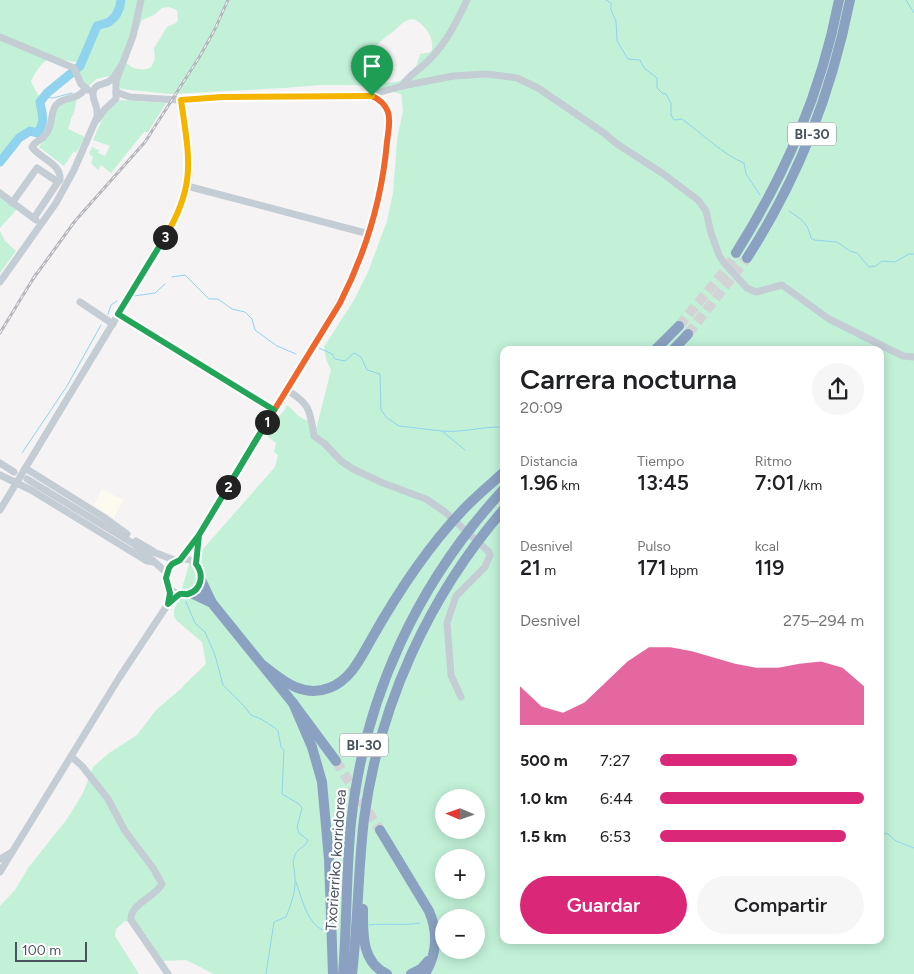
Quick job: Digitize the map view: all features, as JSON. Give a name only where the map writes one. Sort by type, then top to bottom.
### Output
[{"type":"highway","name":"BI-30","points":[[736,253],[770,196],[797,139],[822,73],[839,0]]},
{"type":"highway","name":"BI-30","points":[[747,258],[780,203],[809,141],[832,76],[850,0]]},
{"type":"highway","points":[[659,346],[679,326]]},
{"type":"highway","points":[[676,346],[688,334]]},
{"type":"highway","points":[[264,666],[290,685],[309,691],[330,688],[346,678],[357,665],[398,593],[413,572],[454,520],[500,476]]},
{"type":"highway","name":"Txorierriko korridorea","points":[[343,974],[351,823],[357,779],[369,725],[386,675],[406,628],[432,582],[462,538],[500,493]]},
{"type":"highway","name":"Txorierriko korridorea","points":[[352,974],[364,818],[372,776],[394,696],[415,645],[433,611],[473,547],[500,514]]},
{"type":"highway","points":[[201,580],[212,603],[264,666],[336,761]]},
{"type":"highway","points":[[191,593],[212,603]]},
{"type":"highway","points":[[293,703],[312,747],[320,773],[324,796],[331,881],[332,974]]},
{"type":"highway","points":[[380,830],[429,911],[435,932],[434,952],[425,974]]},
{"type":"highway","points":[[361,858],[365,947],[373,964],[387,974]]},
{"type":"highway","points":[[411,974],[421,969],[434,952]]},
{"type":"street","points":[[0,282],[42,224],[67,184],[94,126],[116,94],[116,81],[133,36],[141,0]]},
{"type":"street","points":[[402,86],[407,78],[432,58],[442,45],[451,32],[467,0]]},
{"type":"street","points":[[0,37],[52,57],[76,70],[79,80],[89,90],[98,109],[94,126]]},
{"type":"street","points":[[34,218],[61,177],[59,171],[32,147],[34,143],[47,134],[56,105],[62,101],[81,96],[99,84],[107,83],[121,66]]},
{"type":"street","points":[[107,83],[116,94],[181,100],[222,97],[372,96],[402,86],[453,76],[488,74],[517,78],[538,88],[698,200],[706,211],[711,233],[724,264],[747,288],[756,292],[782,285],[828,319],[883,346]]},
{"type":"street","points":[[168,604],[169,587],[167,573],[172,564],[178,560],[199,535],[340,303],[350,283],[369,234],[386,157],[389,114],[385,106],[372,96]]},
{"type":"street","points":[[0,510],[173,224],[187,186],[190,162],[181,100]]},
{"type":"street","points":[[95,101],[101,106],[108,106]]},
{"type":"street","points":[[12,202],[37,168],[58,182]]},
{"type":"street","points":[[187,186],[369,234]]},
{"type":"street","points":[[0,193],[42,224]]},
{"type":"street","points":[[80,302],[113,324]]},
{"type":"street","points":[[118,314],[274,410]]},
{"type":"street","points":[[884,347],[903,356],[914,357]]},
{"type":"street","points":[[287,390],[302,400],[311,414],[314,436],[325,444],[341,461],[353,469],[383,483],[426,498],[488,551],[490,555],[485,567],[456,596],[447,623],[451,674],[462,697]]},
{"type":"street","points":[[0,463],[14,472]]},
{"type":"street","points":[[25,468],[105,518],[153,551]]},
{"type":"street","points":[[0,475],[31,490],[147,561],[154,562]]},
{"type":"street","points":[[28,479],[134,544],[167,573]]},
{"type":"street","points":[[196,564],[199,535]]},
{"type":"street","points":[[1,867],[168,604],[180,594],[191,593],[199,586],[201,572],[196,564],[188,560],[178,560],[134,544]]},
{"type":"street","points":[[169,587],[180,594]]},
{"type":"street","points":[[71,756],[82,766],[108,799],[126,831],[153,868],[162,884],[152,896],[136,907],[130,916],[168,974]]},
{"type":"street","points":[[0,858],[12,852]]},
{"type":"shaded area","points":[[102,489],[123,500],[114,518],[94,506]]},
{"type":"green space","points":[[0,0],[914,0],[914,974],[214,974],[186,960],[162,961],[129,922],[125,921],[116,929],[115,936],[139,974],[0,974],[0,906],[15,890],[28,868],[67,819],[83,793],[93,767],[109,753],[137,735],[156,710],[206,664],[202,642],[176,620],[174,610],[189,565],[275,467],[278,455],[274,452],[276,443],[266,433],[267,428],[287,405],[301,417],[311,421],[315,434],[331,370],[326,359],[324,347],[354,300],[368,272],[387,221],[393,193],[397,140],[403,110],[401,94],[356,85],[320,85],[170,94],[121,89],[114,75],[96,79],[89,86],[81,76],[82,63],[51,59],[42,65],[31,81],[43,105],[43,125],[14,144],[0,163]],"holes":[[[169,7],[177,10],[178,20],[167,27],[154,48],[155,59],[151,67],[148,69],[134,68],[126,62],[142,20],[154,15],[162,8]],[[413,19],[422,24],[431,37],[431,52],[420,54],[413,71],[400,81],[385,82],[376,80],[368,75],[369,60],[382,40],[407,20]]]},
{"type":"green space","points":[[77,99],[68,129],[85,137],[76,153],[74,151],[64,166],[39,147],[49,133],[56,110],[61,104]]},
{"type":"green space","points":[[121,100],[166,103],[148,132],[144,132],[111,173],[101,165],[98,170],[91,163],[93,157],[89,154],[92,147],[99,150],[98,153],[105,156],[110,146],[93,140],[106,111]]},
{"type":"green space","points":[[0,194],[17,209],[0,228]]},
{"type":"green space","points":[[0,231],[5,241],[16,251],[0,273]]},
{"type":"waterway","points":[[0,162],[19,138],[30,131],[37,133],[40,129],[43,118],[40,102],[47,93],[80,66],[97,26],[114,18],[119,10],[121,0]]},
{"type":"waterway","points":[[606,0],[611,3],[611,10],[616,21],[617,41],[628,59],[640,60],[644,68],[657,78],[657,88],[666,94],[671,103],[671,115],[674,120],[682,119],[721,149],[744,163],[746,174],[760,195]]},
{"type":"waterway","points":[[906,0],[914,13]]},
{"type":"waterway","points":[[44,97],[53,98],[72,93]]},
{"type":"waterway","points":[[789,211],[803,222],[811,238],[814,240],[837,242],[850,251],[857,253],[869,267],[876,266],[882,261],[895,262],[909,254],[914,254]]},
{"type":"waterway","points":[[172,277],[185,275],[209,299],[218,299],[232,309],[245,312],[252,319],[255,330],[277,346],[296,354]]},
{"type":"waterway","points":[[134,296],[155,293],[165,284]]},
{"type":"waterway","points":[[108,314],[111,305],[117,301]]},
{"type":"waterway","points":[[22,453],[67,386],[101,325]]},
{"type":"waterway","points":[[319,348],[332,354],[335,359],[345,361],[354,353],[361,357],[367,370],[380,374],[381,410],[387,418],[399,426],[442,431],[465,450]]},
{"type":"waterway","points":[[442,431],[500,427]]},
{"type":"waterway","points":[[186,602],[195,623],[205,632],[215,655],[223,685],[251,715],[261,719],[278,731],[281,747],[284,750],[282,794],[299,804],[302,808],[297,827],[299,833],[308,840],[295,854],[293,863],[295,875],[293,898],[286,917],[274,922],[266,974]]},
{"type":"waterway","points":[[884,834],[888,834],[896,841],[914,848]]},
{"type":"waterway","points":[[296,882],[309,917],[319,928],[325,931]]},
{"type":"waterway","points":[[369,925],[420,923]]},
{"type":"tunnel","points":[[679,326],[727,268],[736,253]]},
{"type":"tunnel","points":[[688,334],[747,258]]},
{"type":"tunnel","points":[[336,761],[380,830]]},
{"type":"railway","points":[[33,279],[75,221],[145,142],[200,56],[228,0]]},
{"type":"railway","points":[[0,333],[36,274]]},
{"type":"route","points":[[372,96],[205,97],[181,100],[190,162],[187,186],[173,224],[118,314],[274,410],[199,535],[196,564],[201,572],[199,586],[191,593],[180,594],[168,604],[170,593],[166,578],[169,568],[180,560],[199,535],[340,303],[363,252],[379,198],[389,126],[389,114],[385,106],[372,96]]}]
